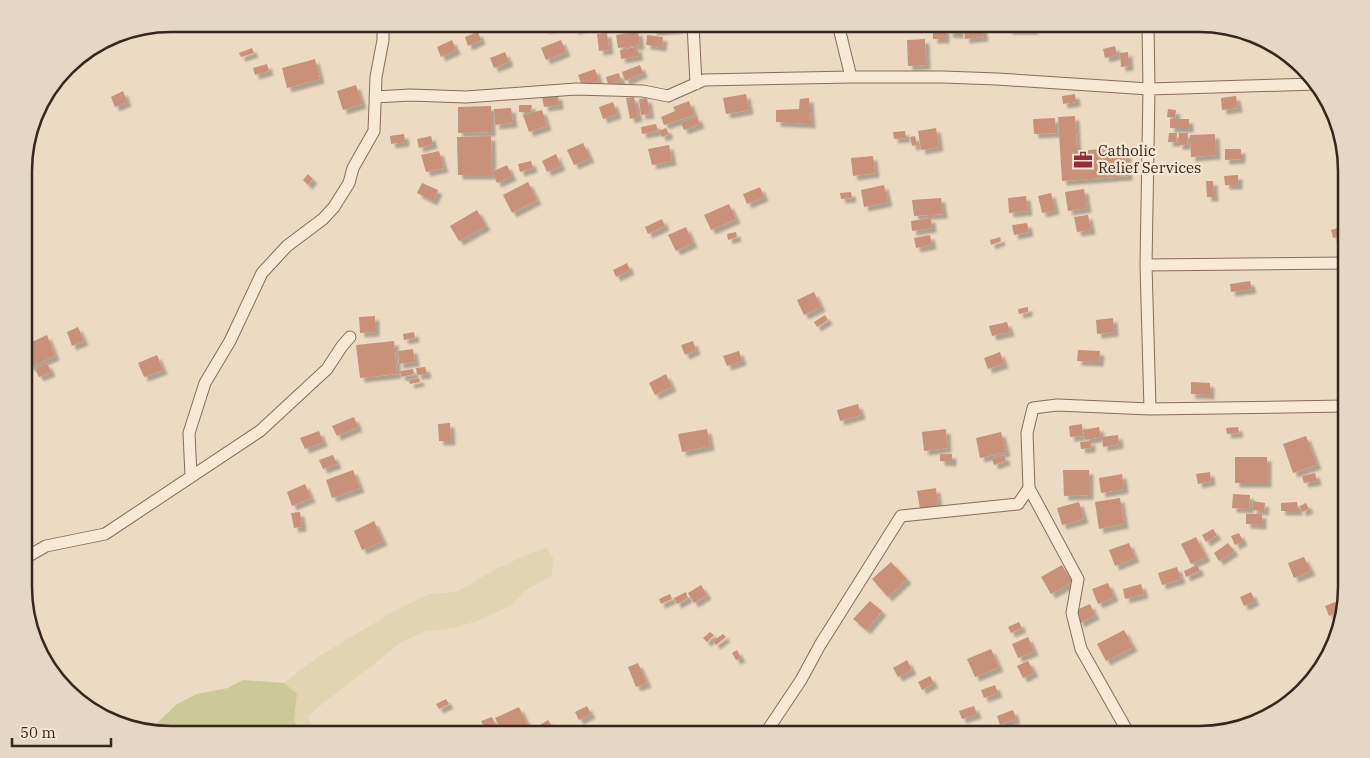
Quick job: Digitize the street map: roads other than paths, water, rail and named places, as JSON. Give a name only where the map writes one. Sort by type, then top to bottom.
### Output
[{"type":"street","points":[[694,32],[696,84]]},
{"type":"street","points":[[840,32],[851,78]]},
{"type":"street","points":[[1148,32],[1146,265],[1150,409]]},
{"type":"street","points":[[190,476],[189,433],[204,383],[230,341],[262,273],[287,246],[323,219],[334,207],[374,131],[376,77],[383,33]]},
{"type":"street","points":[[375,97],[410,95],[466,96],[576,89],[643,91],[668,96],[704,80],[979,78],[1149,89],[1306,84]]},
{"type":"street","points":[[1146,265],[1337,264]]},
{"type":"street","points":[[33,553],[46,546],[105,534],[260,431],[327,370],[350,337]]},
{"type":"street","points":[[1125,725],[1081,649],[1072,613],[1078,579],[1029,488],[1027,433],[1033,408],[1058,405],[1150,409],[1337,406]]},
{"type":"street","points":[[772,725],[901,516],[1018,504],[1029,488]]},
{"type":"place","name":"Catholic Relief Services","points":[[1083,160]]}]
